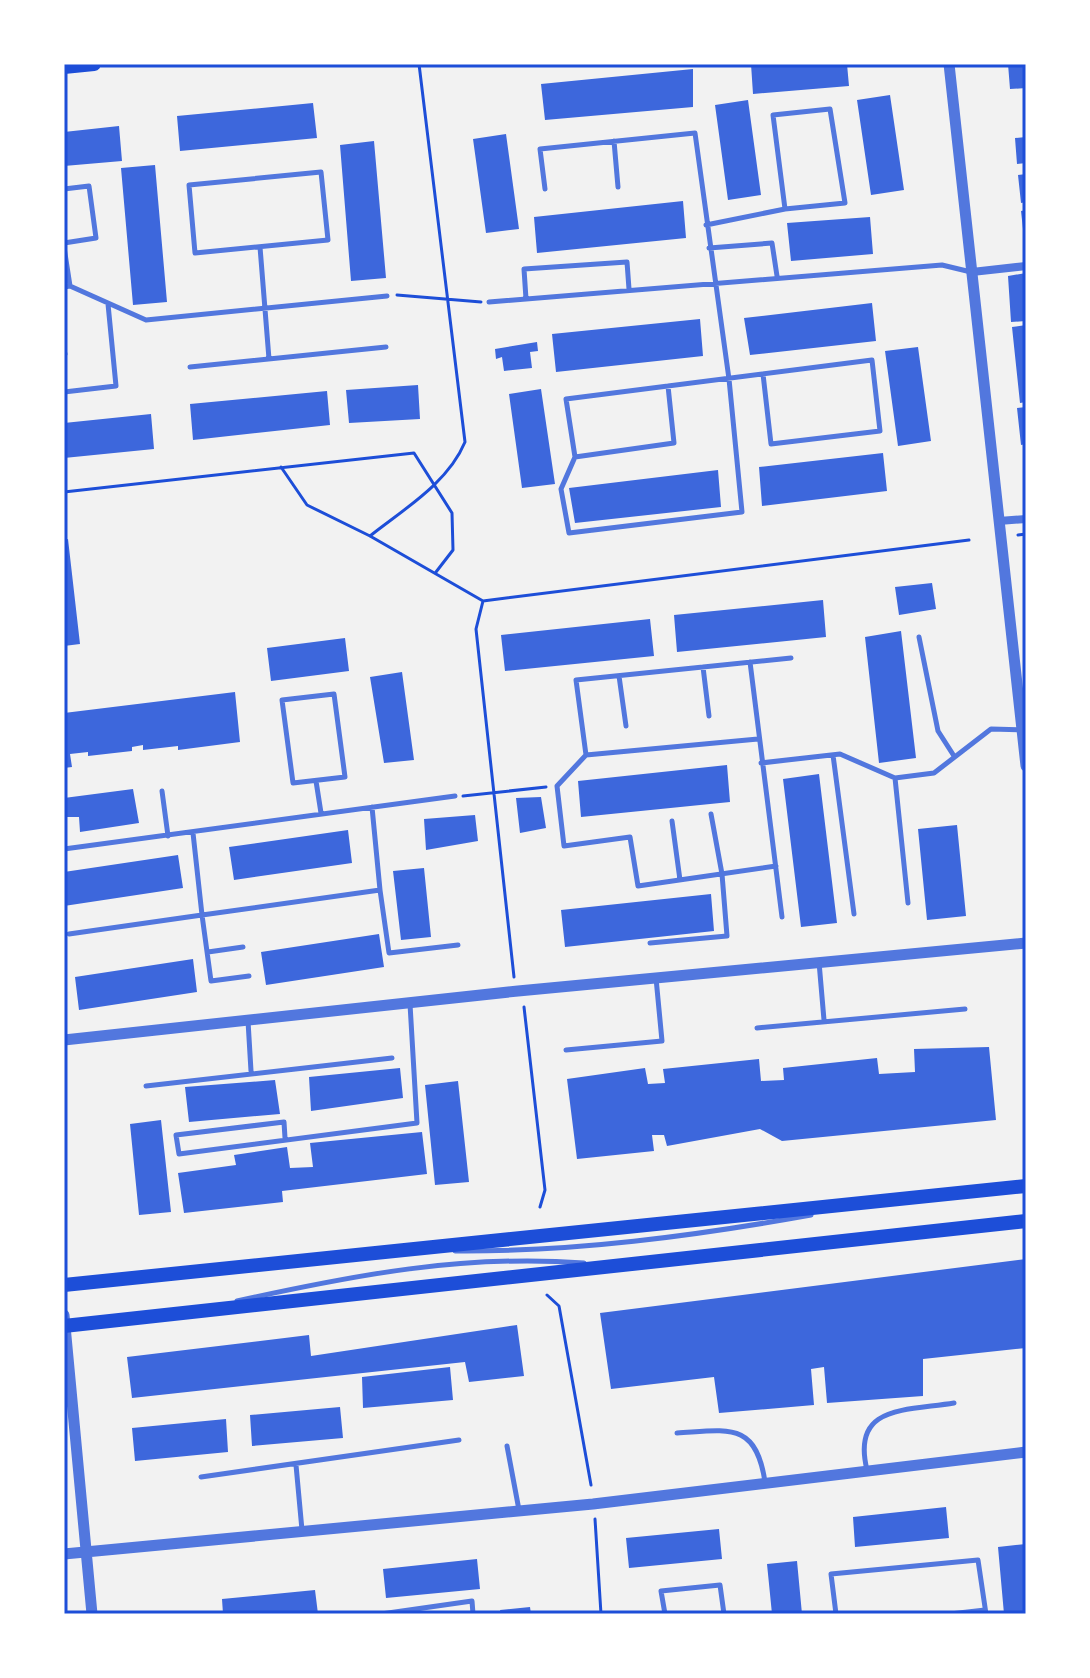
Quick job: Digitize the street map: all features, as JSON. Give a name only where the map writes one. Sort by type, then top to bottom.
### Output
[{"type":"main road","points":[[64,67],[94,64]]},
{"type":"main road","points":[[64,1285],[1026,1186]]},
{"type":"main road","points":[[65,1322],[174,1314],[1026,1221]]},
{"type":"street","points":[[949,64],[1026,766]]},
{"type":"street","points":[[972,272],[1026,266]]},
{"type":"street","points":[[999,521],[1026,519]]},
{"type":"street","points":[[64,1040],[656,977],[1026,943]]},
{"type":"street","points":[[65,1322],[92,1614]]},
{"type":"street","points":[[64,1554],[519,1511],[1026,1452]]},
{"type":"lane","points":[[705,225],[785,209],[845,203],[830,109],[773,115],[785,209]]},
{"type":"lane","points":[[545,189],[540,149],[695,133],[705,225],[729,379],[742,512],[569,533],[561,489],[575,457],[566,399],[729,379],[763,374],[872,360],[880,431],[771,444],[763,374]]},
{"type":"lane","points":[[614,141],[618,187]]},
{"type":"lane","points":[[321,172],[328,240],[260,247],[195,253],[189,185],[321,172]]},
{"type":"lane","points":[[64,189],[89,186],[96,238],[64,245],[67,286],[146,320],[387,296]]},
{"type":"lane","points":[[709,248],[772,243],[777,276]]},
{"type":"lane","points":[[260,247],[269,359]]},
{"type":"lane","points":[[526,299],[524,269],[627,262],[629,289]]},
{"type":"lane","points":[[489,302],[714,281],[942,265],[972,272]]},
{"type":"lane","points":[[64,392],[116,386],[108,303]]},
{"type":"lane","points":[[190,367],[386,347]]},
{"type":"lane","points":[[575,457],[674,443],[668,386]]},
{"type":"lane","points":[[919,637],[938,731],[954,756]]},
{"type":"lane","points":[[586,755],[576,680],[791,658]]},
{"type":"lane","points":[[750,662],[782,917]]},
{"type":"lane","points":[[703,667],[709,716]]},
{"type":"lane","points":[[619,676],[626,726]]},
{"type":"lane","points":[[334,694],[345,777],[316,781],[293,783],[282,700],[334,694]]},
{"type":"lane","points":[[761,763],[840,754],[895,778],[934,773],[991,729],[1022,730]]},
{"type":"lane","points":[[758,739],[586,755],[557,786],[564,846],[630,837],[638,886],[776,866]]},
{"type":"lane","points":[[833,755],[854,914]]},
{"type":"lane","points":[[895,778],[908,903]]},
{"type":"lane","points":[[316,781],[321,813]]},
{"type":"lane","points":[[162,791],[168,836]]},
{"type":"lane","points":[[64,849],[455,796]]},
{"type":"lane","points":[[372,807],[389,953],[458,945]]},
{"type":"lane","points":[[650,943],[727,936],[722,874],[711,814]]},
{"type":"lane","points":[[672,821],[680,880]]},
{"type":"lane","points":[[193,833],[211,981],[249,976]]},
{"type":"lane","points":[[69,934],[380,890]]},
{"type":"lane","points":[[208,952],[243,947]]},
{"type":"lane","points":[[819,961],[824,1020]]},
{"type":"lane","points":[[566,1050],[662,1041],[656,977]]},
{"type":"lane","points":[[285,1138],[284,1122],[176,1135],[179,1154],[417,1123],[410,1003]]},
{"type":"lane","points":[[757,1028],[965,1009]]},
{"type":"lane","points":[[248,1020],[251,1072]]},
{"type":"lane","points":[[146,1086],[392,1058]]},
{"type":"lane","points":[[867,1471],[862,1442],[867,1427],[888,1414],[954,1403]]},
{"type":"lane","points":[[677,1433],[731,1429],[751,1439],[760,1454],[765,1483]]},
{"type":"lane","points":[[201,1477],[459,1440]]},
{"type":"lane","points":[[507,1446],[519,1511]]},
{"type":"lane","points":[[296,1465],[302,1531]]},
{"type":"lane","points":[[836,1614],[831,1574],[978,1560],[986,1612],[950,1614]]},
{"type":"lane","points":[[665,1614],[661,1591],[720,1585],[724,1614]]},
{"type":"lane","points":[[381,1614],[472,1601],[473,1614]]},
{"type":"lane","points":[[440,1605],[442,1614]]},
{"type":"path","points":[[370,536],[434,485],[457,462],[465,442],[419,64]]},
{"type":"path","points":[[387,296],[407,294],[489,302]]},
{"type":"path","points":[[64,492],[414,453],[452,513],[453,550],[436,572]]},
{"type":"path","points":[[281,467],[307,505],[370,536],[483,601],[969,540]]},
{"type":"path","points":[[1018,535],[1026,534]]},
{"type":"path","points":[[483,601],[476,629],[514,977]]},
{"type":"path","points":[[455,796],[557,786]]},
{"type":"path","points":[[524,1007],[545,1190],[540,1207]]},
{"type":"path","points":[[547,1295],[559,1306],[591,1485]]},
{"type":"path","points":[[595,1519],[601,1614]]},
{"type":"building","points":[[751,64],[847,64],[849,86],[753,94]]},
{"type":"building","points":[[1008,64],[1026,64],[1026,88],[1010,89]]},
{"type":"building","points":[[693,69],[693,107],[545,120],[541,84]]},
{"type":"building","points":[[890,95],[904,190],[871,195],[857,100]]},
{"type":"building","points":[[748,100],[761,195],[728,200],[715,105]]},
{"type":"building","points":[[313,103],[317,138],[180,151],[177,116]]},
{"type":"building","points":[[119,126],[122,161],[64,166],[64,132]]},
{"type":"building","points":[[506,134],[519,229],[486,233],[473,139]]},
{"type":"building","points":[[1026,137],[1026,163],[1017,164],[1015,138]]},
{"type":"building","points":[[374,141],[386,278],[351,281],[340,145]]},
{"type":"building","points":[[155,165],[167,302],[133,305],[121,168]]},
{"type":"building","points":[[1026,174],[1026,202],[1021,203],[1018,175]]},
{"type":"building","points":[[683,201],[686,238],[537,253],[534,217]]},
{"type":"building","points":[[1026,210],[1026,238],[1024,238],[1021,211]]},
{"type":"building","points":[[870,217],[873,254],[791,261],[787,223]]},
{"type":"building","points":[[1026,273],[1026,321],[1011,322],[1008,276]]},
{"type":"building","points":[[872,303],[876,341],[750,355],[744,318]]},
{"type":"building","points":[[700,319],[703,356],[556,372],[552,334]]},
{"type":"building","points":[[1026,325],[1026,402],[1020,403],[1012,327]]},
{"type":"building","points":[[537,342],[538,351],[530,352],[532,368],[504,371],[502,357],[496,359],[495,349]]},
{"type":"building","points":[[918,347],[931,441],[898,446],[885,351]]},
{"type":"building","points":[[418,385],[420,419],[349,423],[346,390]]},
{"type":"building","points":[[541,389],[555,484],[522,488],[509,394]]},
{"type":"building","points":[[327,391],[330,425],[193,440],[190,404]]},
{"type":"building","points":[[1026,407],[1026,444],[1021,445],[1017,408]]},
{"type":"building","points":[[151,414],[154,449],[64,458],[64,423]]},
{"type":"building","points":[[883,453],[887,491],[762,506],[759,467]]},
{"type":"building","points":[[718,470],[721,507],[575,523],[569,488]]},
{"type":"building","points":[[68,539],[80,644],[64,646],[64,540]]},
{"type":"building","points":[[932,583],[936,609],[899,615],[895,587]]},
{"type":"building","points":[[823,600],[826,637],[677,652],[674,615]]},
{"type":"building","points":[[650,619],[654,656],[505,671],[501,635]]},
{"type":"building","points":[[901,631],[916,758],[879,763],[865,637]]},
{"type":"building","points":[[345,638],[349,671],[271,681],[267,648]]},
{"type":"building","points":[[402,672],[414,760],[384,763],[370,677]]},
{"type":"building","points":[[235,692],[240,742],[178,750],[178,746],[143,750],[143,745],[132,747],[132,751],[88,756],[88,752],[70,754],[72,767],[64,768],[64,713]]},
{"type":"building","points":[[727,765],[730,802],[581,817],[578,781]]},
{"type":"building","points":[[819,774],[837,923],[801,927],[783,779]]},
{"type":"building","points":[[133,789],[139,823],[80,832],[79,817],[64,817],[64,798]]},
{"type":"building","points":[[541,797],[546,828],[520,833],[516,798]]},
{"type":"building","points":[[475,815],[478,841],[426,850],[424,819]]},
{"type":"building","points":[[957,825],[966,916],[927,920],[918,829]]},
{"type":"building","points":[[348,830],[352,863],[234,880],[229,847]]},
{"type":"building","points":[[178,855],[183,888],[64,906],[64,872]]},
{"type":"building","points":[[424,868],[431,937],[401,940],[393,871]]},
{"type":"building","points":[[711,894],[714,931],[565,947],[561,910]]},
{"type":"building","points":[[379,934],[384,967],[266,985],[261,952]]},
{"type":"building","points":[[193,959],[197,992],[79,1010],[75,977]]},
{"type":"building","points":[[989,1047],[996,1120],[782,1141],[760,1129],[667,1146],[664,1135],[652,1135],[654,1151],[577,1159],[567,1079],[645,1068],[648,1084],[665,1083],[663,1069],[759,1059],[761,1081],[784,1080],[783,1068],[877,1058],[879,1074],[915,1072],[914,1049]]},
{"type":"building","points":[[400,1068],[403,1098],[311,1111],[309,1077]]},
{"type":"building","points":[[275,1080],[280,1114],[189,1122],[185,1087]]},
{"type":"building","points":[[458,1081],[469,1182],[435,1185],[425,1085]]},
{"type":"building","points":[[161,1120],[171,1212],[139,1215],[130,1124]]},
{"type":"building","points":[[422,1132],[427,1174],[282,1191],[283,1202],[184,1213],[178,1173],[236,1165],[234,1155],[287,1147],[290,1168],[313,1167],[310,1143]]},
{"type":"building","points":[[1026,1259],[1026,1348],[923,1359],[923,1396],[827,1403],[824,1367],[811,1369],[814,1405],[719,1413],[714,1377],[611,1389],[600,1313]]},
{"type":"building","points":[[517,1325],[524,1376],[469,1382],[465,1362],[132,1398],[127,1357],[309,1335],[311,1356]]},
{"type":"building","points":[[450,1367],[453,1400],[363,1408],[362,1377]]},
{"type":"building","points":[[340,1407],[343,1438],[252,1446],[250,1415]]},
{"type":"building","points":[[226,1419],[228,1452],[135,1461],[132,1428]]},
{"type":"building","points":[[946,1507],[949,1538],[855,1547],[853,1517]]},
{"type":"building","points":[[719,1529],[722,1559],[629,1568],[626,1538]]},
{"type":"building","points":[[1026,1544],[1026,1614],[1004,1614],[998,1547]]},
{"type":"building","points":[[477,1559],[480,1589],[386,1598],[383,1569]]},
{"type":"building","points":[[797,1561],[802,1614],[772,1614],[767,1564]]},
{"type":"building","points":[[315,1590],[318,1614],[223,1614],[222,1599]]},
{"type":"building","points":[[530,1607],[531,1614],[501,1614],[500,1610]]}]
